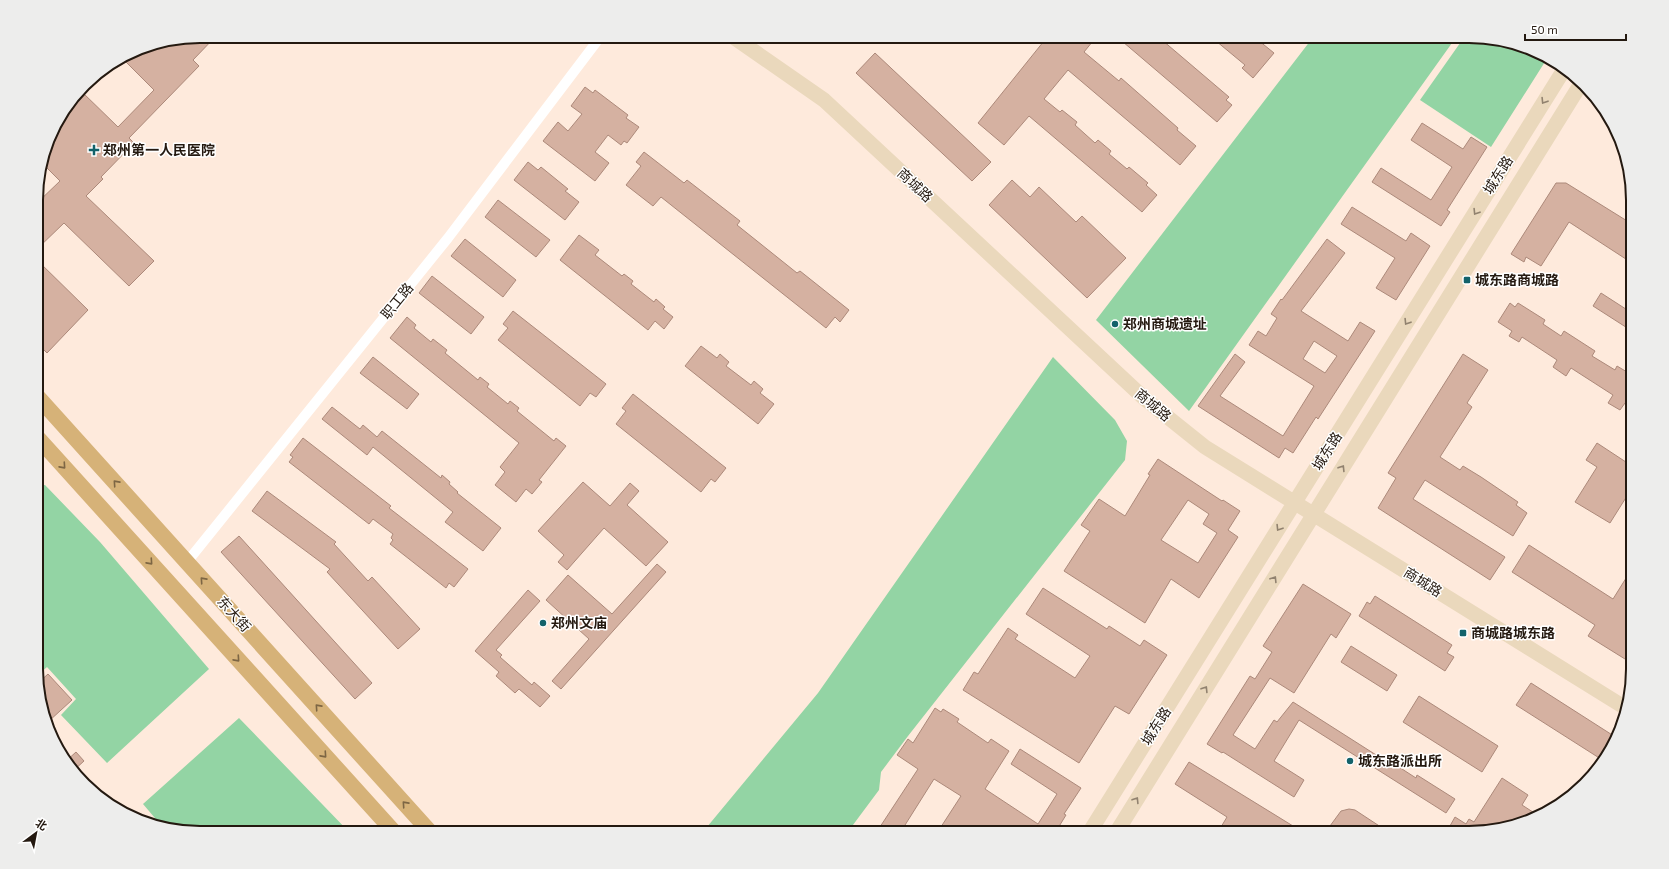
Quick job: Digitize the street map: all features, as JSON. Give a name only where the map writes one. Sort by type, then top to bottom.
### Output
[{"type":"main road","name":"商城路","points":[[742,43],[824,100],[1156,409],[1205,447],[1622,706]]},
{"type":"main road","name":"城东路","points":[[1093,826],[1562,73]]},
{"type":"main road","name":"城东路","points":[[1120,826],[1579,88]]},
{"type":"main road","name":"东大街","points":[[43,403],[425,826]]},
{"type":"main road","name":"东大街","points":[[43,444],[389,826]]},
{"type":"street","name":"职工路","points":[[187,562],[448,238],[596,43]]},
{"type":"green space","points":[[1309,43],[1452,43],[1189,411],[1096,320]]},
{"type":"green space","points":[[1460,43],[1490,44],[1510,48],[1545,62],[1491,147],[1420,100]]},
{"type":"green space","points":[[1053,357],[1115,420],[1127,441],[1125,460],[881,772],[879,790],[852,826],[708,826],[818,693]]},
{"type":"green space","points":[[43,485],[45,485],[100,542],[209,669],[107,763],[61,715],[76,699],[47,667],[43,671]]},
{"type":"green space","points":[[239,718],[343,826],[179,825],[157,820],[143,804]]},
{"type":"building","points":[[189,43],[209,43],[193,60],[199,66],[129,138],[134,143],[101,177],[103,179],[86,196],[154,261],[129,286],[64,223],[43,243],[43,197],[60,181],[46,167],[51,149],[59,130],[75,104],[84,94],[118,127],[154,90],[126,62],[159,48]]},
{"type":"building","points":[[1042,43],[1091,43],[1084,52],[1119,81],[1121,78],[1178,128],[1177,130],[1196,146],[1180,165],[1068,70],[1044,99],[1060,112],[1062,110],[1077,122],[1075,125],[1095,143],[1098,140],[1111,151],[1109,154],[1127,169],[1129,167],[1148,183],[1146,185],[1157,195],[1142,212],[1029,116],[1004,145],[978,123]]},
{"type":"building","points":[[1124,43],[1166,43],[1229,97],[1226,100],[1232,105],[1217,122]]},
{"type":"building","points":[[1218,43],[1262,43],[1274,53],[1253,78],[1242,68],[1245,65]]},
{"type":"building","points":[[875,53],[991,162],[972,181],[856,73]]},
{"type":"building","points":[[585,87],[593,93],[595,90],[628,115],[626,118],[639,127],[627,143],[624,141],[621,145],[608,135],[595,152],[609,163],[595,181],[543,141],[558,122],[568,131],[582,114],[571,106]]},
{"type":"building","points":[[1422,123],[1463,149],[1471,137],[1487,147],[1447,210],[1450,212],[1441,226],[1372,182],[1381,168],[1431,200],[1452,167],[1411,140]]},
{"type":"building","points":[[644,152],[684,183],[687,180],[740,221],[737,225],[797,273],[800,271],[849,310],[840,322],[835,317],[826,328],[661,197],[653,206],[626,185],[641,166],[636,162]]},
{"type":"building","points":[[528,162],[538,170],[541,167],[568,189],[565,191],[579,202],[565,220],[514,180]]},
{"type":"building","points":[[1012,180],[1030,197],[1039,187],[1076,222],[1082,216],[1126,258],[1087,298],[989,205]]},
{"type":"building","points":[[1556,183],[1566,183],[1626,220],[1626,259],[1569,222],[1541,266],[1526,257],[1524,262],[1511,254]]},
{"type":"building","points":[[498,200],[550,240],[536,257],[485,217]]},
{"type":"building","points":[[1352,207],[1406,241],[1411,233],[1430,246],[1396,300],[1376,288],[1395,258],[1341,224]]},
{"type":"building","points":[[579,235],[599,250],[595,255],[622,276],[624,274],[633,281],[631,284],[654,302],[656,299],[665,307],[663,309],[673,317],[664,329],[655,321],[648,330],[560,260]]},
{"type":"building","points":[[465,239],[516,280],[503,297],[451,256]]},
{"type":"building","points":[[1327,239],[1345,253],[1301,311],[1348,341],[1360,322],[1375,331],[1318,419],[1316,417],[1293,453],[1285,448],[1279,458],[1198,406],[1235,354],[1245,362],[1220,396],[1283,436],[1314,386],[1249,345],[1258,331],[1266,336],[1277,318],[1271,314],[1281,299],[1282,300]],"holes":[[[1314,341],[1337,356],[1325,373],[1303,359]]]},
{"type":"building","points":[[43,266],[88,310],[47,353],[43,349]]},
{"type":"building","points":[[432,276],[484,317],[471,334],[419,293]]},
{"type":"building","points":[[1601,293],[1626,309],[1626,327],[1593,306]]},
{"type":"building","points":[[1510,303],[1515,307],[1518,303],[1545,320],[1543,324],[1561,336],[1564,331],[1595,351],[1592,356],[1615,370],[1617,366],[1626,371],[1626,404],[1620,410],[1608,403],[1613,395],[1571,368],[1566,376],[1553,367],[1557,360],[1522,337],[1519,342],[1509,336],[1512,331],[1498,322]]},
{"type":"building","points":[[513,311],[606,384],[596,397],[590,393],[580,406],[498,340],[508,328],[503,324]]},
{"type":"building","points":[[407,317],[416,325],[414,328],[431,342],[433,339],[447,350],[445,353],[478,380],[480,377],[489,384],[487,387],[508,404],[510,401],[519,408],[517,411],[554,441],[556,438],[566,446],[539,480],[542,482],[532,494],[526,489],[516,502],[495,485],[505,472],[500,467],[519,443],[390,338]]},
{"type":"building","points":[[701,346],[717,358],[720,354],[729,362],[726,366],[751,385],[754,381],[763,389],[760,393],[774,404],[758,424],[685,366]]},
{"type":"building","points":[[1463,354],[1488,370],[1467,403],[1472,407],[1440,457],[1460,470],[1463,466],[1481,477],[1518,502],[1516,505],[1527,513],[1513,536],[1425,480],[1413,499],[1505,557],[1490,580],[1378,508],[1396,478],[1388,473]]},
{"type":"building","points":[[373,357],[419,394],[407,409],[360,373]]},
{"type":"building","points":[[633,394],[726,468],[715,482],[711,479],[701,492],[616,424],[626,411],[622,408]]},
{"type":"building","points":[[332,407],[360,429],[363,425],[377,437],[382,431],[441,478],[442,475],[450,482],[449,484],[458,492],[457,493],[501,528],[483,551],[445,522],[453,512],[373,447],[367,455],[322,419]]},
{"type":"building","points":[[303,438],[391,506],[389,508],[468,569],[454,587],[449,583],[446,588],[390,544],[393,540],[391,538],[393,534],[373,519],[369,524],[289,462],[293,457],[290,455]]},
{"type":"building","points":[[1597,443],[1626,462],[1626,498],[1610,523],[1575,502],[1597,467],[1586,460]]},
{"type":"building","points":[[1158,459],[1240,511],[1228,530],[1238,537],[1199,598],[1171,579],[1145,623],[1064,571],[1090,531],[1081,525],[1099,499],[1125,516],[1150,475],[1148,474]],"holes":[[[1188,500],[1209,514],[1203,524],[1217,533],[1198,563],[1161,540]]]},
{"type":"building","points":[[583,482],[610,506],[630,483],[639,491],[627,505],[668,542],[646,566],[604,528],[567,570],[558,562],[564,555],[538,531]]},
{"type":"building","points":[[267,491],[336,542],[334,544],[368,581],[372,577],[420,629],[398,649],[327,572],[330,569],[252,511]]},
{"type":"building","points":[[239,536],[372,683],[355,699],[221,552]]},
{"type":"building","points":[[1529,545],[1613,599],[1626,578],[1626,660],[1588,636],[1595,625],[1512,572]]},
{"type":"building","points":[[657,564],[666,572],[561,689],[552,681],[589,639],[546,600],[568,575],[612,614]]},
{"type":"building","points":[[1303,584],[1351,614],[1336,638],[1331,634],[1294,693],[1270,678],[1233,735],[1255,749],[1274,720],[1277,722],[1293,702],[1384,760],[1385,758],[1416,778],[1417,775],[1455,799],[1446,813],[1299,720],[1274,761],[1304,780],[1294,797],[1223,752],[1222,753],[1207,744],[1250,676],[1255,679],[1272,652],[1263,646]]},
{"type":"building","points":[[1043,588],[1107,629],[1109,626],[1140,646],[1144,640],[1167,655],[1129,714],[1115,706],[1079,763],[963,690],[974,672],[978,674],[1008,628],[1018,635],[1015,639],[1075,678],[1090,656],[1026,614]]},
{"type":"building","points":[[528,590],[540,601],[496,650],[502,655],[500,657],[532,685],[534,682],[550,696],[540,707],[519,689],[515,693],[496,676],[499,672],[475,651]]},
{"type":"building","points":[[1375,596],[1452,645],[1447,653],[1454,657],[1445,671],[1359,616],[1367,602],[1370,604]]},
{"type":"building","points":[[1351,646],[1397,675],[1387,691],[1341,662]]},
{"type":"building","points":[[48,674],[72,700],[51,719],[44,690],[43,679]]},
{"type":"building","points":[[1531,683],[1612,735],[1599,758],[1516,705]]},
{"type":"building","points":[[1419,696],[1498,746],[1482,772],[1403,722]]},
{"type":"building","points":[[935,708],[941,712],[943,709],[959,719],[957,722],[988,743],[991,739],[1009,751],[985,789],[1038,824],[1057,794],[1011,764],[1020,749],[1081,788],[1064,814],[1066,815],[1059,826],[942,826],[961,796],[934,779],[904,826],[881,826],[918,769],[897,755],[908,739],[913,743]]},
{"type":"building","points":[[76,752],[84,761],[77,767],[70,757]]},
{"type":"building","points":[[1189,762],[1293,826],[1222,826],[1227,817],[1175,784]]},
{"type":"building","points":[[1502,778],[1528,795],[1522,805],[1533,812],[1520,818],[1490,825],[1450,826],[1455,817],[1466,824],[1469,819],[1474,822]]},
{"type":"building","points":[[1349,809],[1355,810],[1379,826],[1330,826],[1341,811]]},
{"type":"place","name":"郑州第一人民医院","points":[[94,150]]},
{"type":"place","name":"城东路商城路","points":[[1467,280]]},
{"type":"place","name":"郑州商城遗址","points":[[1115,324]]},
{"type":"place","name":"郑州文庙","points":[[543,623]]},
{"type":"place","name":"商城路城东路","points":[[1463,633]]},
{"type":"place","name":"城东路派出所","points":[[1350,761]]}]
